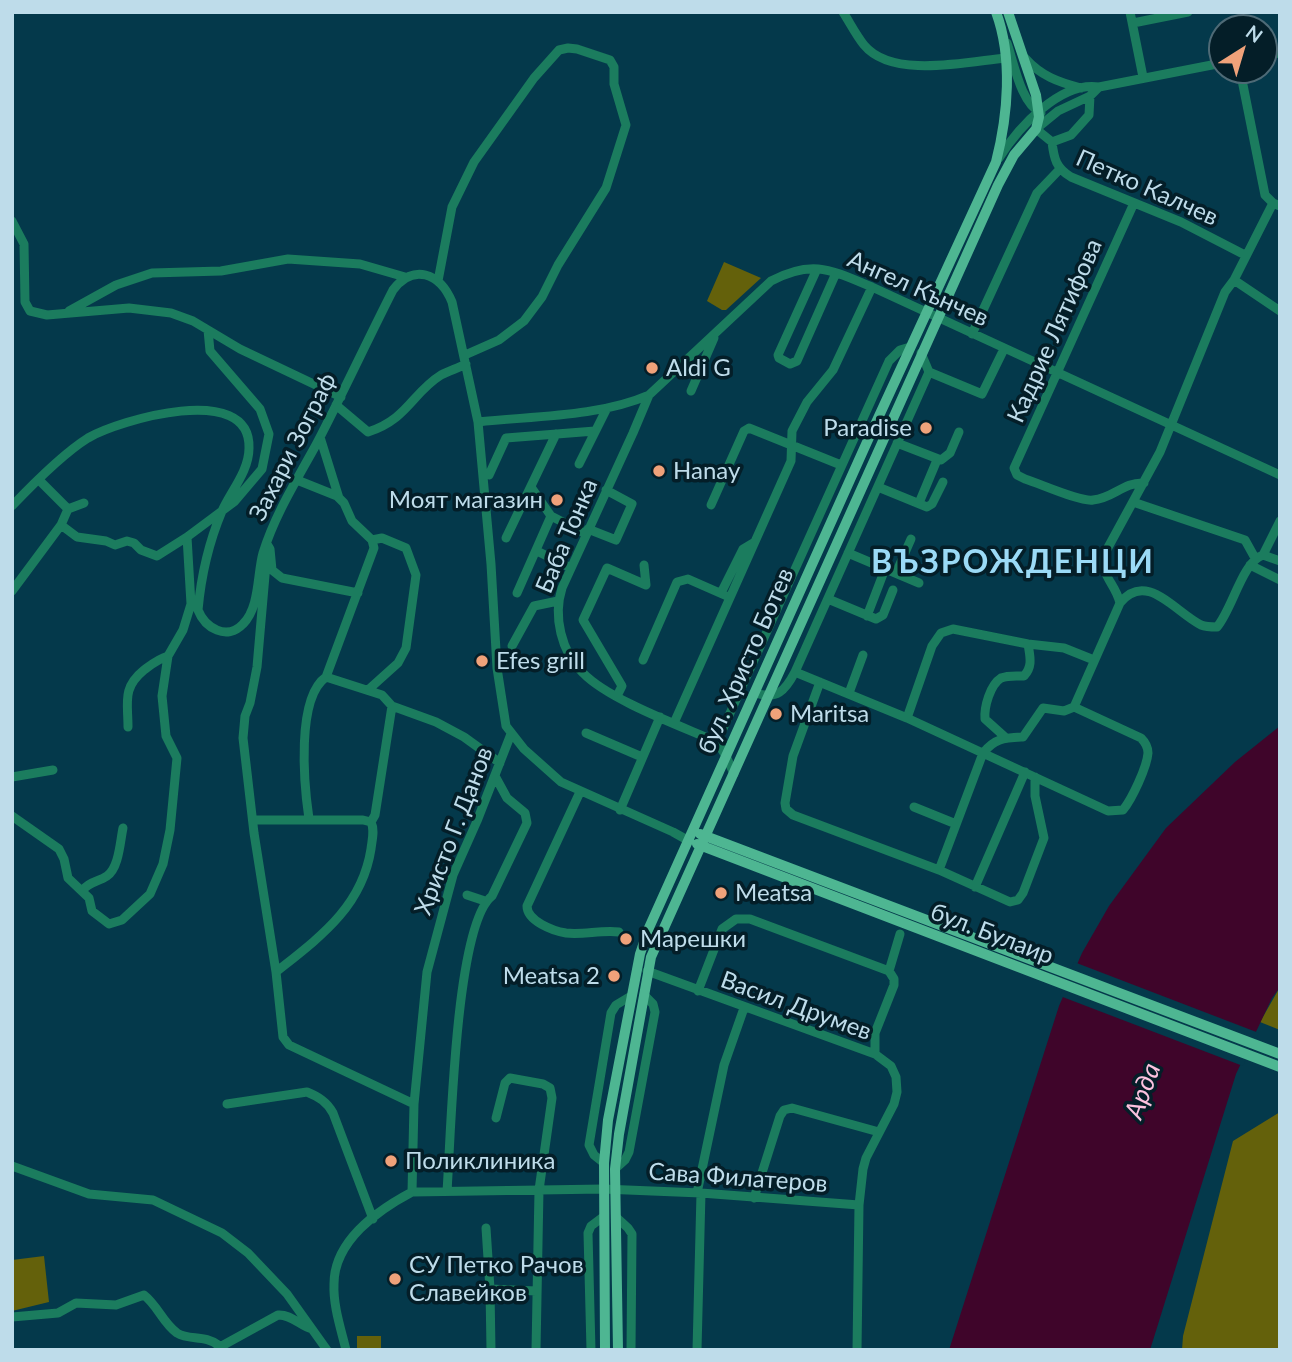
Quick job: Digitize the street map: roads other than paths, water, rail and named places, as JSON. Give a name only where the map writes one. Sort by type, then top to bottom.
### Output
[{"type":"main road","name":"бул. Христо Ботев","points":[[618,1350],[616,1217],[604,1163],[608,1120],[631,996],[648,930],[996,162],[1004,121],[1005,58],[1002,28],[996,12]]},
{"type":"main road","name":"бул. Христо Ботев","points":[[605,1350],[603,1217],[615,1169],[650,957],[705,841],[998,185],[1014,155],[1036,129],[1044,114],[1009,12]]},
{"type":"main road","name":"бул. Булаир","points":[[691,836],[1280,1054]]},
{"type":"main road","name":"бул. Булаир","points":[[953,935],[1280,1067]]},
{"type":"street","points":[[843,12],[863,44],[886,60],[924,65],[1005,58]]},
{"type":"street","points":[[1130,12],[1143,78]]},
{"type":"street","points":[[1133,23],[1188,12]]},
{"type":"street","points":[[1002,28],[1026,97],[1031,106],[1044,114]]},
{"type":"street","points":[[12,221],[24,244],[26,306],[37,314],[149,309],[171,313],[193,321],[338,401],[368,432],[397,419],[440,376],[499,340],[524,321],[542,297],[558,265],[606,188],[626,125],[614,84],[614,67],[610,60],[577,49],[559,50],[534,78],[474,162],[452,207],[438,281]]},
{"type":"street","points":[[1023,55],[1033,67],[1053,80],[1080,88]]},
{"type":"street","points":[[1044,114],[1067,93],[1080,88],[1099,87],[1208,66]]},
{"type":"street","points":[[1119,603],[1117,590],[1104,574],[1102,563],[1105,553],[1160,452],[1192,379],[1225,292],[1276,204],[1265,195],[1243,84]]},
{"type":"street","points":[[996,162],[1018,130],[1044,114],[1090,96],[1099,87]]},
{"type":"street","points":[[1036,129],[1052,142],[1061,141],[1080,127],[1089,115],[1090,96]]},
{"type":"street","name":"Петко Калчев","points":[[1052,142],[1053,155],[1059,170],[1181,222],[1245,255]]},
{"type":"street","points":[[972,334],[1037,193],[1059,170]]},
{"type":"street","name":"Кадрие Лятифова","points":[[1134,203],[1014,468],[1017,475],[1025,479],[1090,501],[1111,495],[1130,482],[1144,483]]},
{"type":"street","points":[[68,312],[116,285],[152,273],[221,271],[288,259],[360,264],[405,277],[423,275],[438,281],[452,302],[478,422],[497,668],[506,726],[549,774],[620,810],[673,832],[691,836]]},
{"type":"street","points":[[817,269],[778,355],[790,364],[797,361],[836,273]]},
{"type":"street","name":"Ангел Кънчев","points":[[478,422],[607,408],[649,395],[771,281],[790,271],[817,269],[836,273],[872,287],[1280,475]]},
{"type":"street","name":"Захари Зограф","points":[[12,506],[78,445],[101,432],[173,412],[209,410],[233,418],[245,430],[249,441],[247,464],[222,512],[199,595],[198,610],[202,621],[219,631],[229,631],[244,623],[253,602],[265,548],[393,290],[405,277]]},
{"type":"street","points":[[1234,280],[1280,311]]},
{"type":"street","points":[[674,723],[725,595],[754,542],[792,461],[792,430],[807,402],[834,370],[872,287]]},
{"type":"street","points":[[61,525],[77,537],[115,545],[134,542],[141,550],[157,556],[222,512],[261,469],[269,435],[260,409],[210,351],[208,330]]},
{"type":"street","points":[[691,391],[716,335]]},
{"type":"street","points":[[734,774],[717,742],[889,361],[900,350],[910,347]]},
{"type":"street","points":[[921,353],[929,372],[982,394],[1004,349]]},
{"type":"street","points":[[755,693],[768,697],[783,690],[795,672],[929,372]]},
{"type":"street","name":"Баба Тонка","points":[[649,395],[571,568],[557,610],[561,630],[575,664],[592,681],[660,717],[717,742]]},
{"type":"street","points":[[579,464],[607,408]]},
{"type":"street","points":[[710,505],[747,429],[754,428],[841,466]]},
{"type":"street","points":[[489,475],[506,438],[596,431]]},
{"type":"street","points":[[897,443],[937,460],[948,456],[959,432]]},
{"type":"street","points":[[506,538],[556,434]]},
{"type":"street","points":[[320,437],[339,498]]},
{"type":"street","points":[[919,503],[937,460]]},
{"type":"street","points":[[39,480],[68,509]]},
{"type":"street","points":[[297,480],[339,498],[352,521],[372,540],[373,555],[326,677],[320,681],[313,694],[304,746],[304,783],[309,819]]},
{"type":"street","points":[[878,487],[930,506],[943,482]]},
{"type":"street","points":[[531,487],[551,516],[616,540],[632,504],[606,491]]},
{"type":"street","points":[[1133,502],[1245,540],[1256,560],[1280,580]]},
{"type":"street","points":[[12,591],[36,555],[61,525],[68,509],[84,503]]},
{"type":"street","points":[[517,593],[551,516]]},
{"type":"street","points":[[939,870],[983,753],[991,743],[1005,737],[1023,737],[1043,708],[1064,711],[1074,707],[1119,603],[1127,594],[1139,589],[1150,592],[1203,626],[1217,627],[1226,616],[1237,588],[1280,521]]},
{"type":"street","points":[[12,816],[59,849],[68,878],[89,898],[92,911],[109,924],[122,920],[150,894],[163,864],[170,830],[177,758],[166,736],[162,696],[168,656],[184,629],[191,604],[187,537]]},
{"type":"street","points":[[368,690],[403,657],[407,648],[415,575],[406,548],[382,538],[372,540]]},
{"type":"street","points":[[896,573],[911,539]]},
{"type":"street","points":[[358,593],[282,578],[272,570],[270,549],[265,548],[267,564],[257,667],[243,726],[285,1042],[414,1104]]},
{"type":"street","points":[[537,551],[571,568]]},
{"type":"street","points":[[848,553],[919,583]]},
{"type":"street","points":[[1256,560],[1280,561]]},
{"type":"street","points":[[617,696],[622,686],[583,621],[607,568],[646,585],[644,565]]},
{"type":"street","points":[[867,616],[885,569]]},
{"type":"street","points":[[643,660],[677,582],[688,579],[725,595]]},
{"type":"street","points":[[828,600],[876,620],[881,618],[893,590]]},
{"type":"street","points":[[512,646],[534,606],[558,601]]},
{"type":"street","points":[[906,719],[932,646],[941,633],[953,629],[1028,644],[1064,648],[1094,660]]},
{"type":"street","points":[[1005,737],[985,719],[984,710],[999,680],[1004,676],[1024,676],[1028,672],[1031,665],[1028,644]]},
{"type":"street","points":[[849,693],[863,655]]},
{"type":"street","points":[[128,727],[127,694],[130,685],[135,677],[155,661],[168,656]]},
{"type":"street","points":[[795,672],[849,693],[1108,811],[1123,810],[1130,800],[1148,754],[1146,744],[1141,738],[1074,707]]},
{"type":"street","points":[[326,677],[382,695],[392,706],[436,722],[464,737],[500,763]]},
{"type":"street","points":[[820,682],[793,756],[785,803],[789,813],[939,870],[1010,902],[1018,901],[1044,838],[1036,805],[1035,777]]},
{"type":"street","points":[[371,822],[376,814],[392,706]]},
{"type":"street","points":[[620,810],[660,717]]},
{"type":"street","points":[[586,733],[642,757]]},
{"type":"street","name":"Христо Г. Данов","points":[[412,1192],[414,1104],[427,972],[453,875],[511,734]]},
{"type":"street","points":[[12,776],[53,770]]},
{"type":"street","points":[[975,887],[1025,772]]},
{"type":"street","points":[[447,1191],[461,991],[477,917],[485,901],[492,895],[527,822],[525,813],[507,798],[495,776]]},
{"type":"street","points":[[580,792],[527,906],[527,912],[533,920],[563,933],[619,932]]},
{"type":"street","points":[[914,807],[956,824]]},
{"type":"street","points":[[254,820],[371,822]]},
{"type":"street","points":[[276,972],[310,945],[355,897],[368,868],[373,828],[371,822]]},
{"type":"street","points":[[82,891],[85,886],[108,876],[115,867],[123,828]]},
{"type":"street","points":[[467,895],[485,901]]},
{"type":"street","points":[[698,991],[722,929],[736,919],[750,919],[889,971],[894,985],[875,1033],[875,1054]]},
{"type":"street","points":[[889,971],[900,934]]},
{"type":"street","name":"Васил Друмев","points":[[647,971],[875,1054],[891,1066],[897,1084],[894,1104],[863,1169],[859,1205],[857,1350]]},
{"type":"street","points":[[604,1163],[590,1150],[591,1132],[611,1013],[616,1005],[631,996]]},
{"type":"street","points":[[697,1350],[699,1193],[724,1065],[744,1008]]},
{"type":"street","points":[[496,1118],[505,1083],[510,1078],[543,1084],[550,1088],[552,1098],[539,1190],[536,1350]]},
{"type":"street","points":[[227,1104],[307,1092],[328,1104],[373,1219]]},
{"type":"street","points":[[754,1198],[780,1116],[788,1108],[879,1132]]},
{"type":"street","points":[[12,1166],[89,1194],[153,1199],[210,1226],[248,1253],[287,1294],[327,1350]]},
{"type":"street","name":"Сава Филатеров","points":[[412,1192],[608,1190],[699,1193],[859,1205]]},
{"type":"street","points":[[346,1350],[334,1286],[341,1255],[356,1232],[412,1192]]},
{"type":"street","points":[[591,1350],[588,1233],[591,1226],[603,1217]]},
{"type":"street","points":[[616,1217],[632,1234],[631,1350]]},
{"type":"street","points":[[486,1228],[491,1350]]},
{"type":"street","points":[[490,1289],[536,1291]]},
{"type":"street","points":[[12,1317],[58,1314],[76,1303],[116,1305],[144,1295],[154,1303],[169,1326],[181,1335],[210,1339],[218,1348],[278,1315],[287,1315],[302,1326],[313,1328]]},
{"type":"water","name":"Арда","points":[[1280,726],[1280,987],[1272,998],[1236,1074],[1150,1350],[949,1350],[1059,1006],[1082,953],[1109,906],[1166,828],[1235,762]]},
{"type":"place","name":"Aldi G","points":[[652,368]]},
{"type":"place","name":"Paradise","points":[[926,428]]},
{"type":"place","name":"Hanay","points":[[659,471]]},
{"type":"place","name":"Моят магазин","points":[[557,500]]},
{"type":"place","name":"Efes grill","points":[[482,661]]},
{"type":"place","name":"Maritsa","points":[[776,714]]},
{"type":"place","name":"Meatsa","points":[[721,893]]},
{"type":"place","name":"Марешки","points":[[626,939]]},
{"type":"place","name":"Meatsa 2","points":[[614,976]]},
{"type":"place","name":"Поликлиника","points":[[391,1161]]},
{"type":"place","name":"СУ Петко Рачов Славейков","points":[[395,1279]]},
{"type":"district","name":"ВЪЗРОЖДЕНЦИ","points":[[1013,563]]}]
